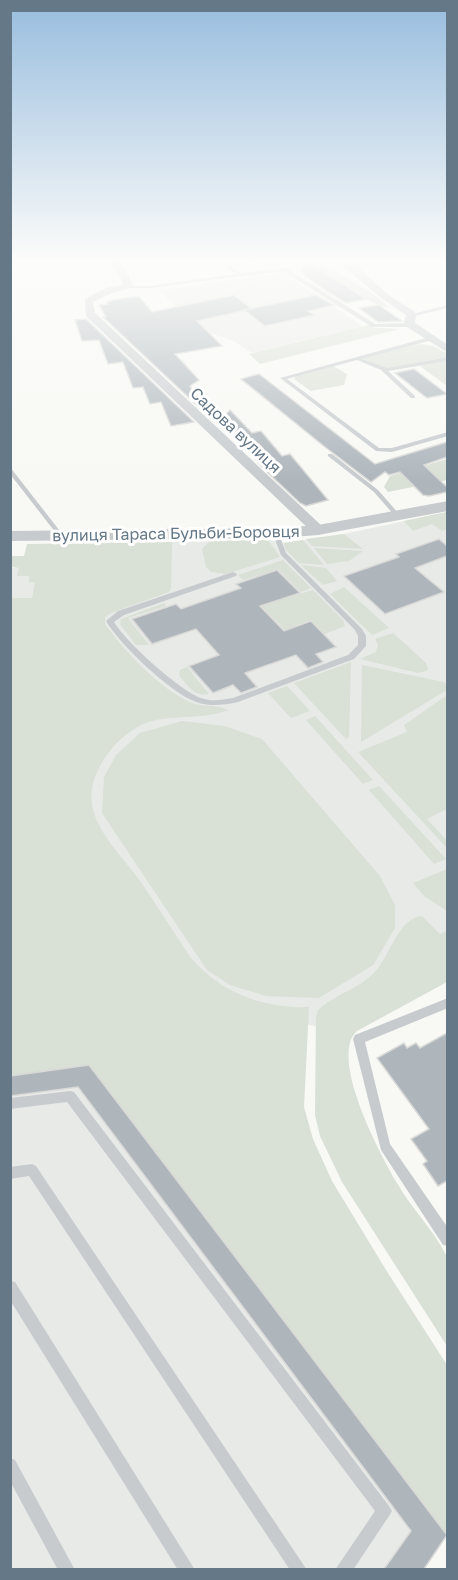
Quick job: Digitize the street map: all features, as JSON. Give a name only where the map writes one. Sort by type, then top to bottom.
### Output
[{"type":"street","name":"Садова вулиця","points":[[112,335],[318,530]]},
{"type":"street","points":[[426,335],[447,350]]},
{"type":"street","name":"вулиця Тараса Бульби-Боровця","points":[[10,536],[276,534],[318,530],[447,506]]},
{"type":"lane","points":[[430,339],[283,378],[378,450],[392,450],[447,434]]},
{"type":"lane","points":[[356,358],[384,370],[413,397]]},
{"type":"lane","points":[[384,370],[447,359]]},
{"type":"lane","points":[[330,455],[376,491],[397,515]]},
{"type":"lane","points":[[10,469],[61,536]]},
{"type":"lane","points":[[233,574],[121,613],[110,621],[112,626],[131,648],[188,695],[203,701],[235,700],[351,657],[362,641],[358,629],[283,554],[276,534]]},
{"type":"lane","points":[[447,1003],[359,1039],[386,1146],[447,1240]]},
{"type":"lane","points":[[10,1104],[70,1096],[384,1511],[343,1569]]},
{"type":"lane","points":[[10,1173],[32,1170],[299,1569]]},
{"type":"lane","points":[[10,1287],[187,1569]]},
{"type":"lane","points":[[10,1465],[67,1569]]},
{"type":"shaded area","points":[[215,335],[326,335],[252,353],[234,341]]},
{"type":"shaded area","points":[[328,335],[377,335],[260,364],[249,354]]},
{"type":"shaded area","points":[[419,344],[433,346],[448,354],[447,357],[389,368],[382,368],[361,358]]},
{"type":"shaded area","points":[[447,361],[447,386],[420,366]]},
{"type":"shaded area","points":[[333,366],[347,374],[344,385],[311,391],[294,379],[298,375]]},
{"type":"shaded area","points":[[447,459],[447,480],[388,492],[384,487],[390,476]]},
{"type":"shaded area","points":[[447,512],[447,978],[354,1032],[242,1015],[195,1001],[11,666],[11,568],[40,567],[171,542],[268,540],[284,543],[344,534]]},
{"type":"shaded area","points":[[447,512],[447,529],[442,531],[432,524],[413,531],[404,521]]},
{"type":"shaded area","points":[[344,534],[363,549],[312,546],[306,539]]},
{"type":"shaded area","points":[[268,540],[280,557],[226,574],[211,572],[206,567],[202,549],[210,541]]},
{"type":"shaded area","points":[[303,540],[324,565],[299,563],[286,550],[284,543]]},
{"type":"shaded area","points":[[172,542],[169,592],[111,613],[105,617],[105,624],[122,646],[168,689],[192,703],[228,710],[207,715],[153,721],[133,730],[105,757],[94,781],[92,805],[105,836],[141,882],[191,958],[203,970],[230,989],[260,1002],[309,1007],[304,1107],[313,1139],[332,1181],[447,1365],[447,1535],[89,1065],[11,1076],[11,598],[32,598],[35,582],[29,582],[29,576],[17,576],[19,568],[11,567],[11,556],[24,556],[27,544]]},
{"type":"shaded area","points":[[314,548],[363,551],[349,561],[327,564]]},
{"type":"shaded area","points":[[283,560],[311,588],[301,592],[278,569],[243,580],[238,575]]},
{"type":"shaded area","points":[[301,565],[326,568],[337,581],[323,585]]},
{"type":"shaded area","points":[[344,587],[389,628],[372,635],[330,594]]},
{"type":"shaded area","points":[[313,590],[343,620],[345,626],[325,634],[311,620],[294,626],[296,629],[287,632],[260,605],[300,594]]},
{"type":"shaded area","points":[[164,603],[166,606],[128,618],[149,645],[136,645],[120,624],[121,619]]},
{"type":"shaded area","points":[[393,633],[426,663],[428,669],[426,671],[418,673],[360,659],[376,652],[378,645],[375,639]]},
{"type":"shaded area","points":[[351,662],[349,737],[346,739],[294,683]]},
{"type":"shaded area","points":[[362,665],[444,682],[447,690],[361,742]]},
{"type":"shaded area","points":[[187,667],[209,694],[199,694],[185,683],[179,675],[180,670]]},
{"type":"shaded area","points":[[287,686],[310,711],[291,718],[268,693]]},
{"type":"shaded area","points":[[447,695],[447,809],[427,819],[447,841],[447,848],[358,752],[407,732],[404,725]]},
{"type":"shaded area","points":[[315,716],[373,780],[363,784],[306,720]]},
{"type":"shaded area","points":[[182,721],[225,726],[262,739],[380,876],[395,905],[395,928],[373,965],[319,998],[266,996],[230,985],[207,970],[102,813],[104,777],[116,755],[140,733]]},
{"type":"shaded area","points":[[379,786],[446,859],[434,864],[369,790]]},
{"type":"shaded area","points":[[447,869],[447,911],[424,896],[413,883]]},
{"type":"shaded area","points":[[422,916],[440,934],[447,931],[447,982],[357,1031],[350,1044],[349,1062],[360,1107],[389,1170],[446,1255],[447,1346],[342,1182],[320,1136],[315,1115],[318,1010],[365,981],[379,967],[408,922]]},
{"type":"shaded area","points":[[89,1065],[447,1535],[424,1569],[11,1569],[10,1076]]},
{"type":"building","points":[[80,335],[102,335],[194,422],[171,426],[161,402],[150,404],[143,387],[133,388],[123,362],[108,364],[99,340],[82,341]]},
{"type":"building","points":[[122,335],[211,335],[222,346],[175,354],[199,380],[190,386],[202,410]]},
{"type":"building","points":[[414,369],[447,394],[427,398],[395,373]]},
{"type":"building","points":[[259,374],[375,464],[447,442],[447,457],[424,465],[447,487],[447,492],[423,495],[400,472],[389,475],[385,472],[371,482],[241,379]]},
{"type":"building","points":[[230,410],[252,433],[261,431],[282,456],[290,454],[328,500],[306,506],[300,503],[264,469],[222,418]]},
{"type":"building","points":[[439,539],[447,546],[447,556],[415,568],[444,592],[385,614],[344,576],[399,557],[396,554]]},
{"type":"building","points":[[277,570],[300,593],[260,606],[284,631],[311,621],[336,647],[316,654],[323,662],[308,668],[296,655],[245,673],[257,687],[241,693],[233,685],[213,693],[189,666],[219,655],[196,629],[152,644],[132,619],[176,604],[181,609],[241,588],[236,584]]},
{"type":"building","points":[[447,1033],[447,1181],[438,1186],[423,1164],[427,1161],[411,1139],[429,1129],[377,1058],[404,1043],[407,1048],[416,1043],[420,1048]]},
{"type":"building","points":[[89,1065],[447,1535],[424,1569],[384,1569],[411,1531],[78,1087],[10,1096],[10,1076]]}]
